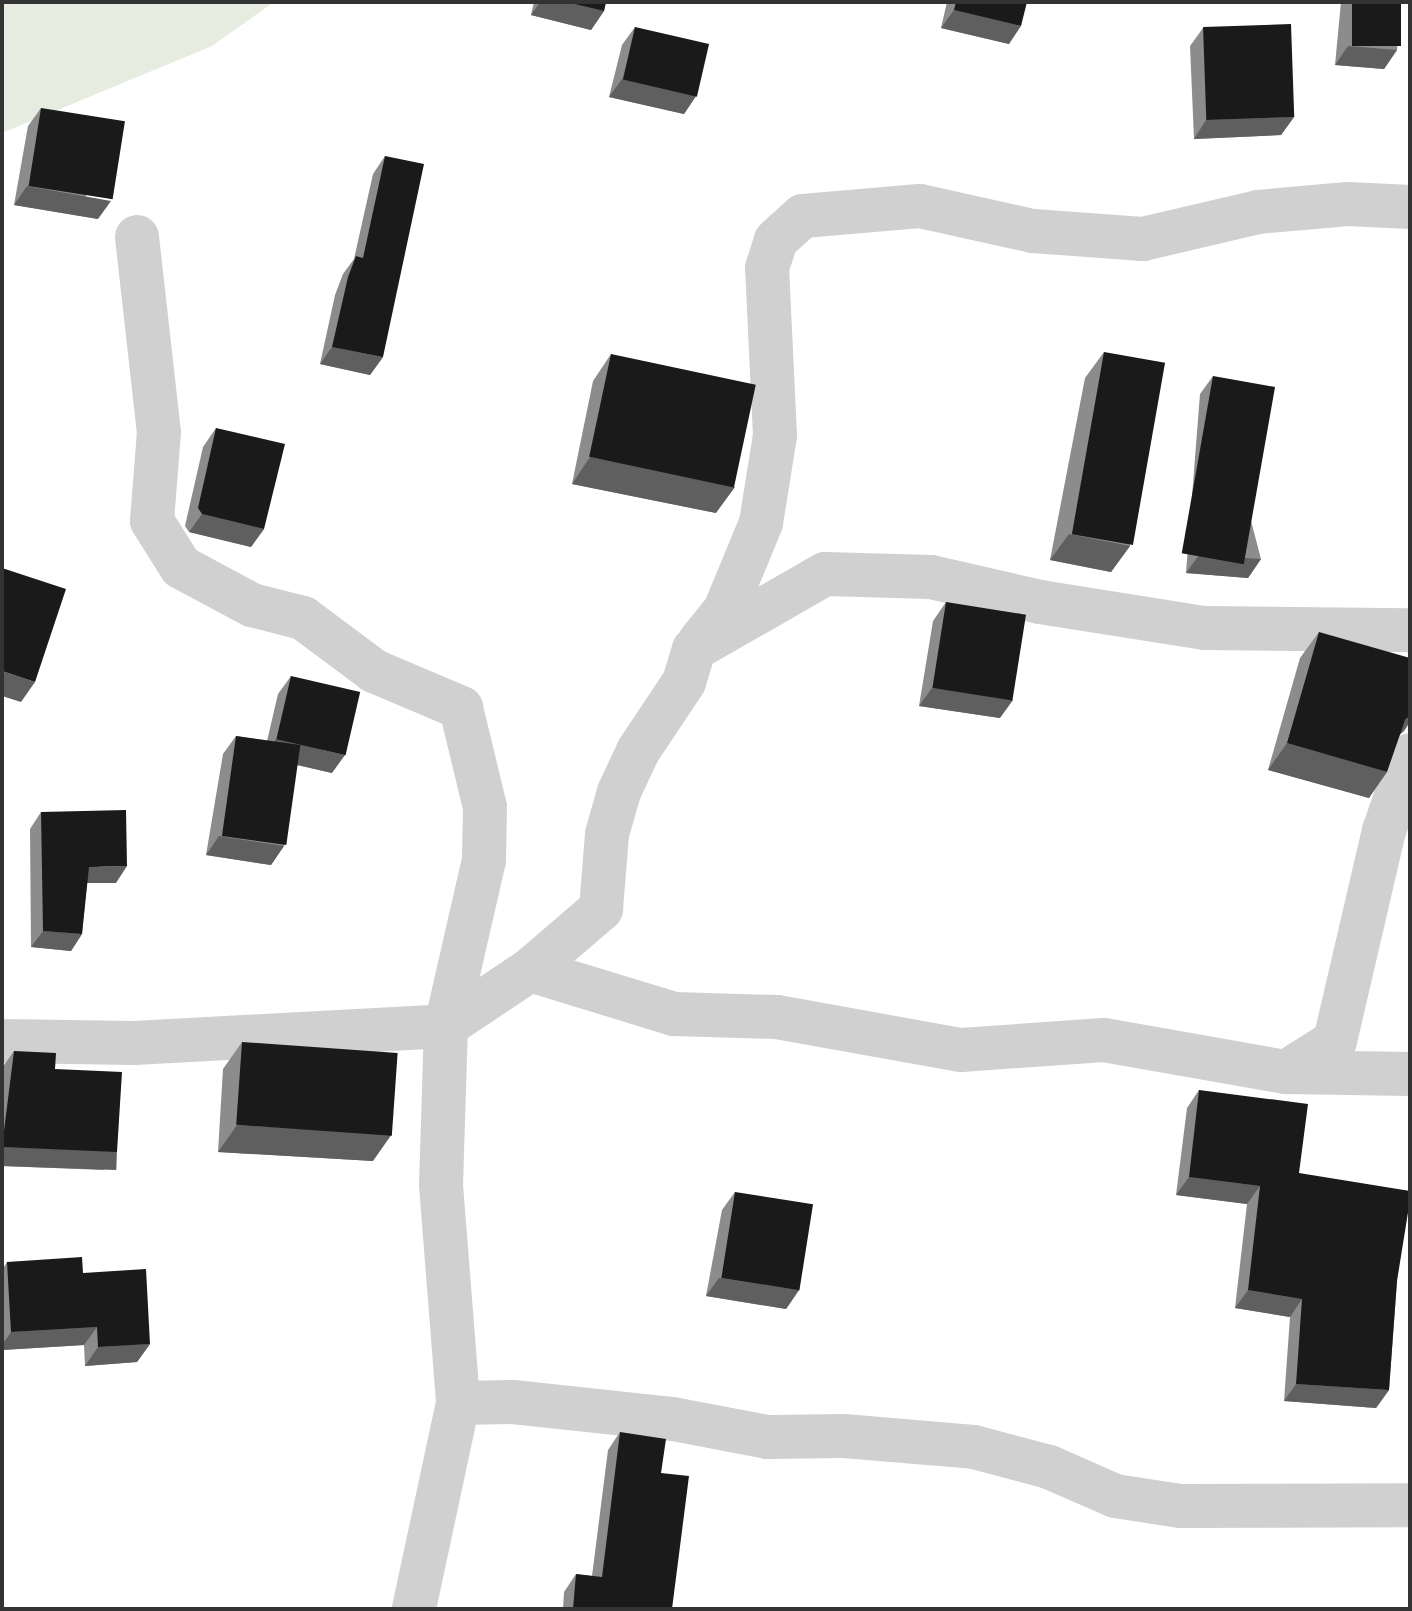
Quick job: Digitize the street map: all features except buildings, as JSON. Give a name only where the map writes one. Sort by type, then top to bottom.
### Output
[{"type":"street","points":[[2,1041],[134,1043],[446,1026],[530,970],[601,909],[607,834],[619,792],[638,751],[684,682],[694,649],[725,610],[761,523],[775,436],[767,268],[776,240],[803,216],[920,206],[1033,231],[1143,239],[1258,212],[1348,204],[1410,207]]},
{"type":"street","points":[[137,237],[159,432],[152,521],[181,567],[252,605],[303,618],[374,671],[461,708],[485,807],[484,860],[446,1026],[441,1185],[458,1403],[414,1609]]},
{"type":"street","points":[[694,649],[825,574],[931,577],[1040,602],[1205,628],[1410,630]]},
{"type":"street","points":[[1286,1072],[1335,1041],[1384,831],[1410,755]]},
{"type":"street","points":[[530,970],[674,1014],[777,1017],[961,1050],[1104,1040],[1286,1072],[1410,1074]]},
{"type":"street","points":[[458,1403],[513,1402],[673,1419],[767,1437],[844,1436],[974,1447],[1049,1467],[1115,1496],[1180,1506],[1410,1505]]},
{"type":"shaded area","points":[[2,2],[274,2],[212,46],[2,133]]}]
